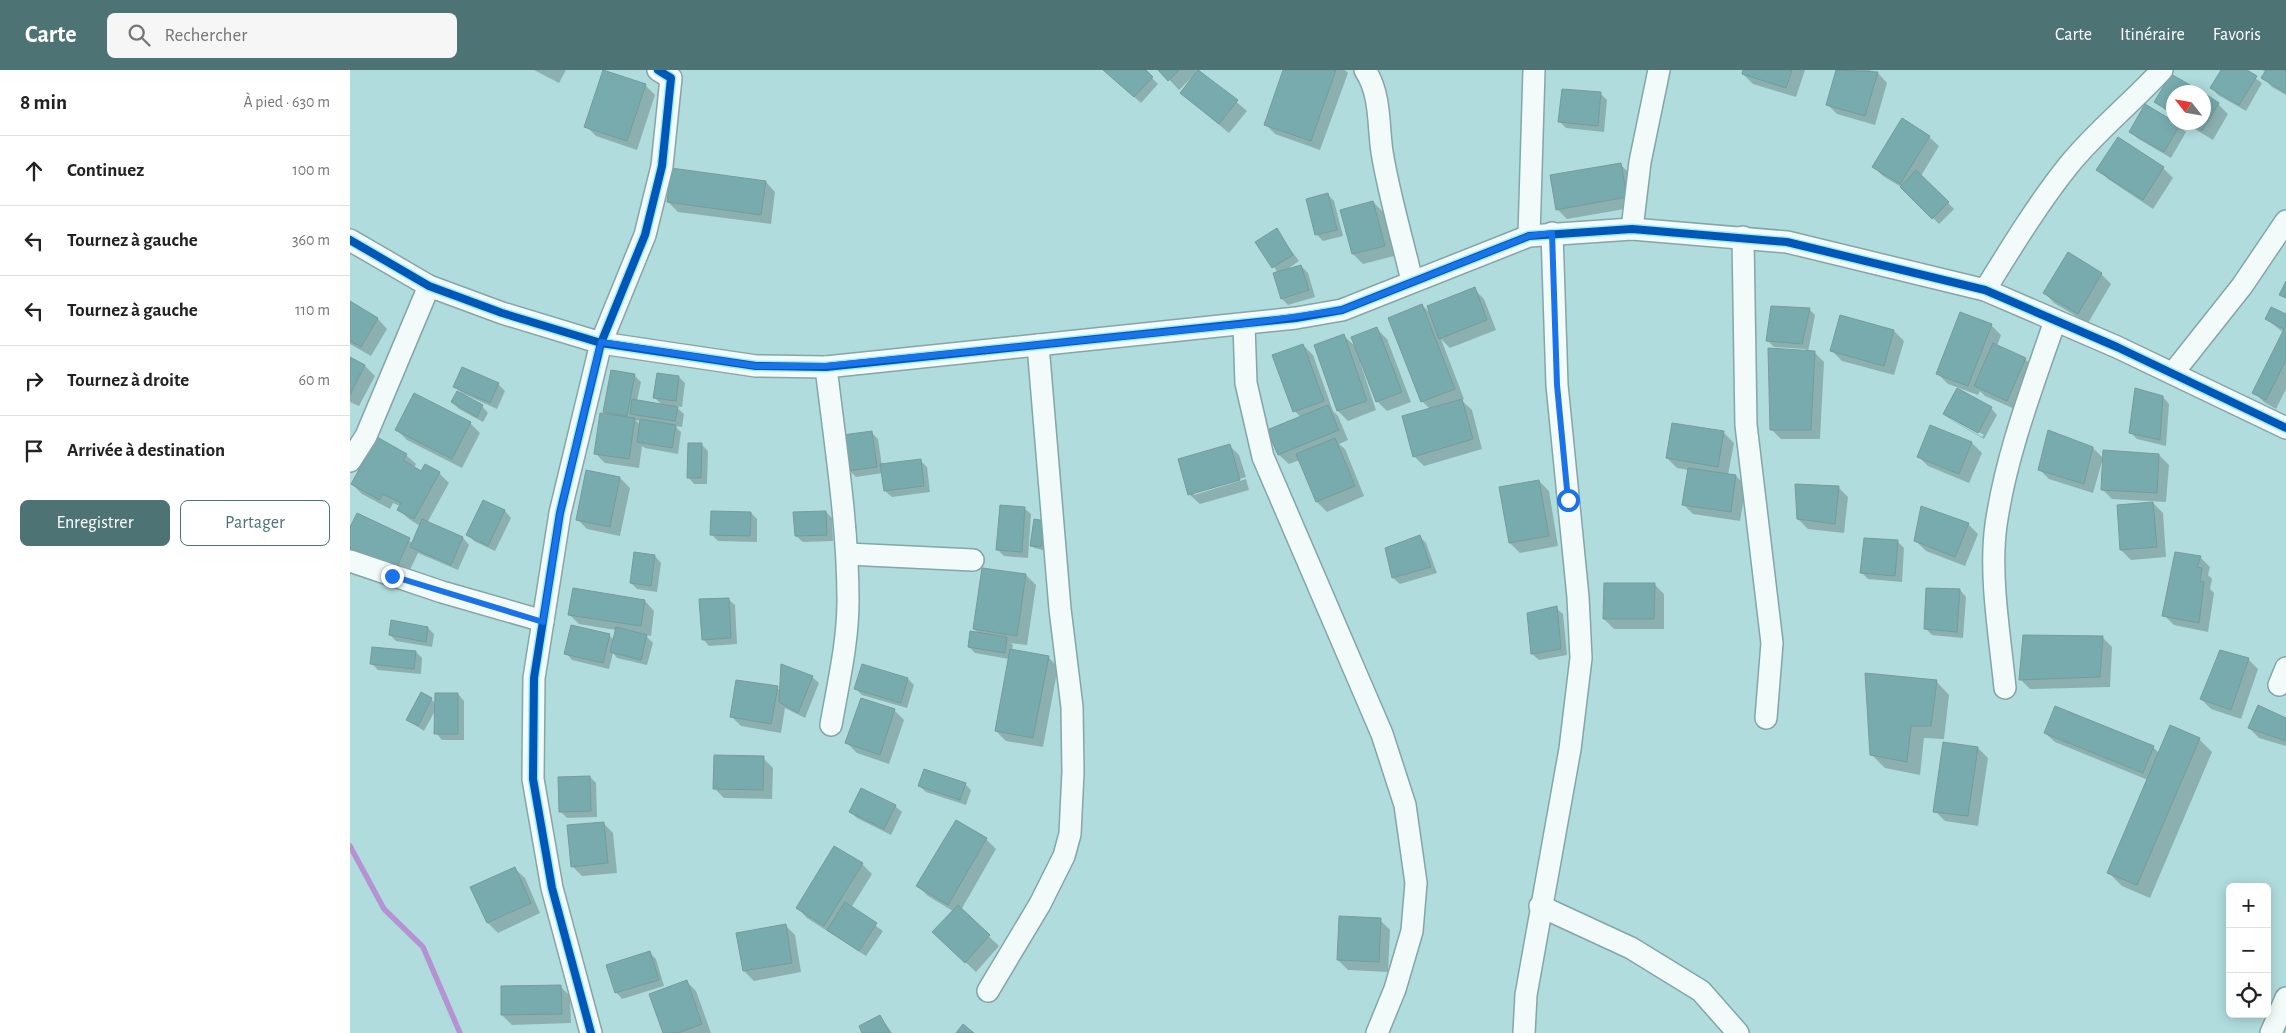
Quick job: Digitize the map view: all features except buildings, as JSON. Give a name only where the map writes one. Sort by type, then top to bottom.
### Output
[{"type":"street","points":[[591,1033],[552,888],[533,779],[534,678],[560,513],[601,342],[645,235],[662,166],[671,78],[658,70]]},
{"type":"street","points":[[1366,70],[1371,78],[1377,104],[1382,153],[1412,281]]},
{"type":"street","points":[[1529,236],[1534,70]]},
{"type":"street","points":[[1632,229],[1640,162],[1659,70]]},
{"type":"street","points":[[1985,290],[2023,228],[2068,166],[2098,132],[2137,97],[2162,70]]},
{"type":"street","points":[[2173,373],[2242,286],[2286,221]]},
{"type":"street","points":[[350,240],[429,286],[502,313],[601,342],[756,366],[826,366],[1244,324],[1342,310],[1529,236],[1632,229],[1742,237],[1787,242],[1985,290],[2117,347],[2286,428]]},
{"type":"street","points":[[1524,1033],[1526,995],[1540,906],[1570,749],[1581,658],[1578,597],[1557,385],[1552,233]]},
{"type":"street","points":[[1742,237],[1746,425],[1772,643],[1766,718]]},
{"type":"street","points":[[350,461],[366,436],[429,286]]},
{"type":"street","points":[[2006,688],[1995,598],[1996,526],[2012,448],[2055,321]]},
{"type":"street","points":[[1244,324],[1246,383],[1263,457],[1382,734],[1405,805],[1416,883],[1412,931],[1395,989],[1378,1033]]},
{"type":"street","points":[[988,991],[1040,904],[1064,856],[1070,834],[1073,772],[1072,707],[1060,609],[1038,345]]},
{"type":"street","points":[[826,366],[847,554],[848,603],[846,642],[831,725]]},
{"type":"street","points":[[847,554],[973,560]]},
{"type":"street","points":[[350,562],[543,622]]},
{"type":"street","points":[[1540,906],[1631,948],[1701,992],[1738,1033]]},
{"type":"street","points":[[2271,1033],[2286,998]]},
{"type":"waterway","points":[[350,846],[384,909],[423,947],[460,1033]]},
{"type":"cycle path","points":[[591,1033],[552,888],[533,779],[534,678],[560,513],[601,343],[645,235],[662,166],[671,78],[658,70]]},
{"type":"cycle path","points":[[350,240],[429,286],[502,313],[601,343],[756,366],[826,367],[1296,318],[1342,310],[1529,236],[1632,229],[1787,242],[1985,290],[2117,347],[2286,428]]},
{"type":"route","points":[[392,576],[543,622],[560,513],[601,342],[691,358],[756,366],[826,366],[1244,324],[1342,310],[1529,236],[1552,233],[1557,385],[1568,500]]}]
